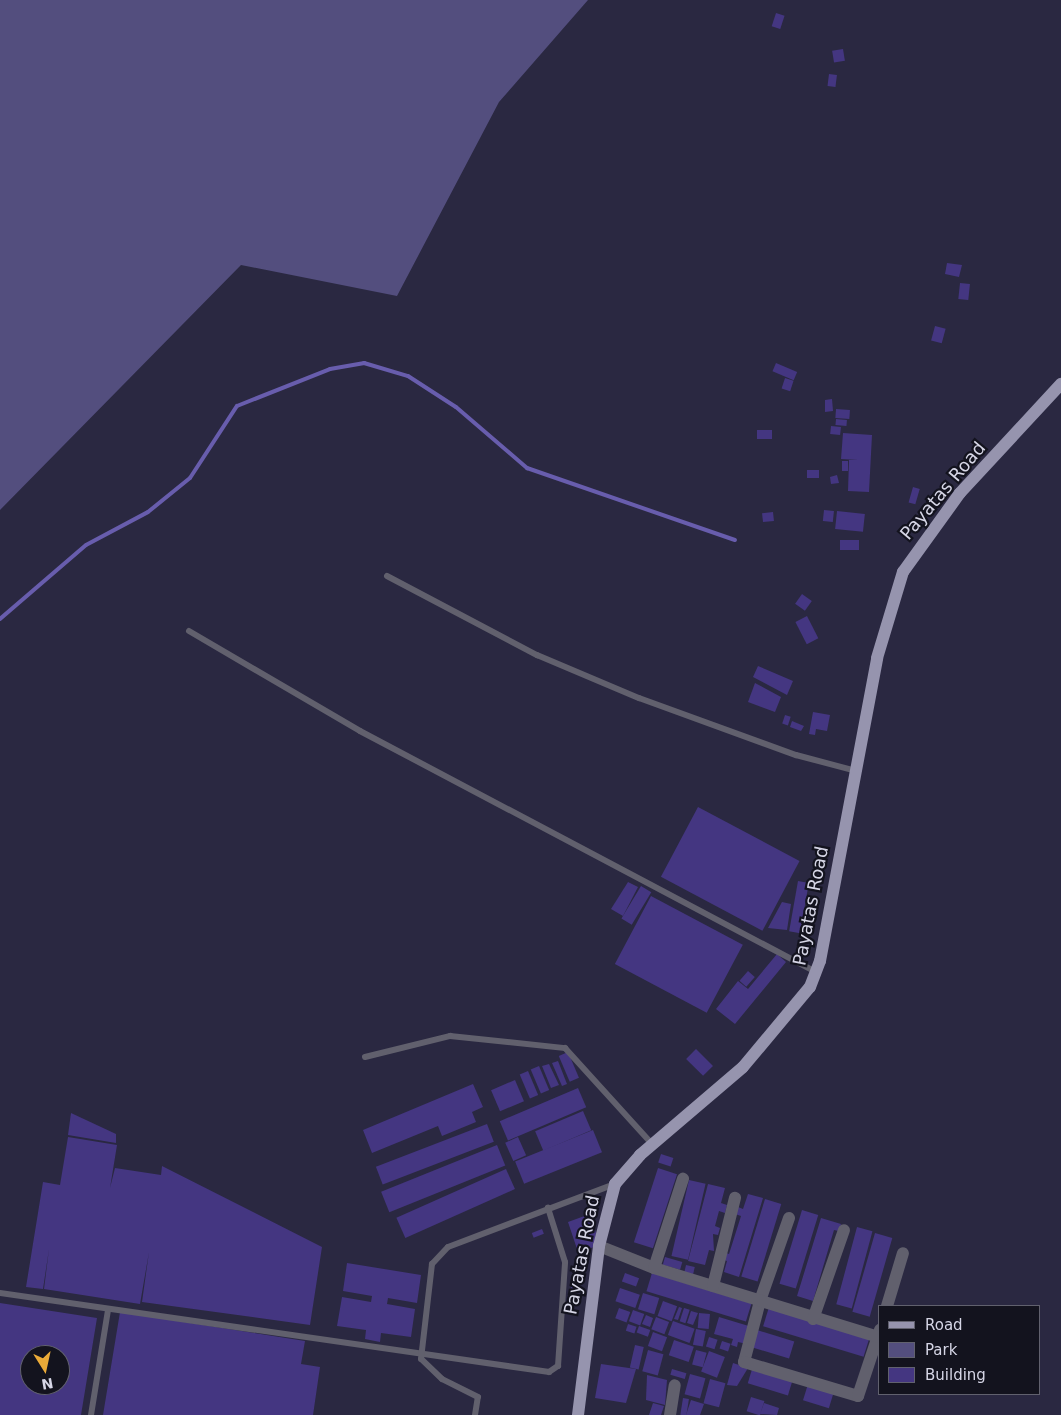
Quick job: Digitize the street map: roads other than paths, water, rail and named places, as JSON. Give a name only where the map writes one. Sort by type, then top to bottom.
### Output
[{"type":"main road","name":"Payatas Road","points":[[578,1415],[599,1246],[615,1184],[653,1145],[743,1067],[798,1006],[817,972],[877,658],[903,572],[960,493],[1061,384]]},
{"type":"street","points":[[654,1268],[683,1179]]},
{"type":"street","points":[[713,1286],[735,1198]]},
{"type":"street","points":[[789,1218],[760,1301],[746,1363],[858,1396],[878,1336]]},
{"type":"street","points":[[813,1318],[844,1230]]},
{"type":"street","points":[[599,1246],[654,1268],[813,1318],[878,1333]]},
{"type":"street","points":[[887,1305],[903,1252]]},
{"type":"street","points":[[670,1415],[675,1385]]},
{"type":"lane","points":[[387,576],[537,655],[639,698],[796,755],[856,771]]},
{"type":"lane","points":[[189,631],[360,731],[817,972]]},
{"type":"lane","points":[[365,1057],[450,1036],[565,1048],[653,1145]]},
{"type":"lane","points":[[475,1415],[478,1397],[426,1367],[421,1352],[428,1278],[441,1252],[548,1208],[615,1184]]},
{"type":"lane","points":[[0,1293],[108,1310],[421,1352],[549,1372],[556,1370],[566,1262],[548,1208]]},
{"type":"lane","points":[[91,1415],[108,1310]]},
{"type":"waterway","points":[[0,619],[86,545],[148,512],[190,478],[237,406],[330,369],[364,363],[408,376],[456,407],[527,468],[735,540]]}]
